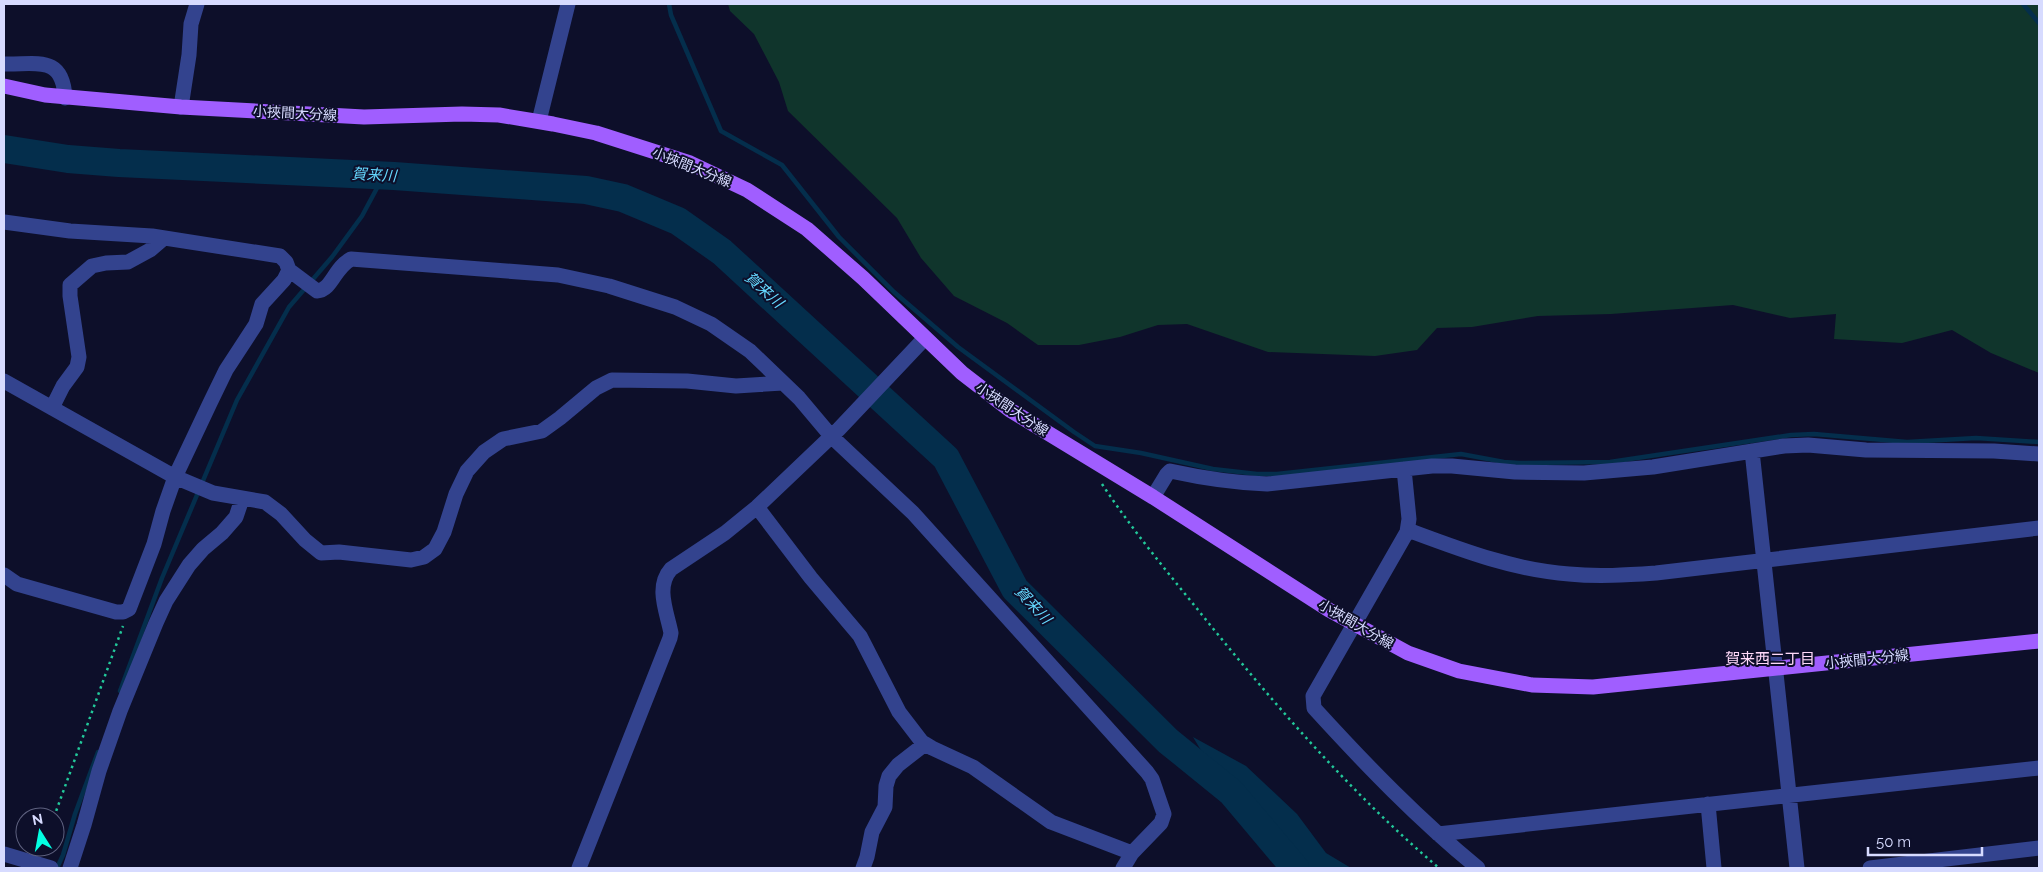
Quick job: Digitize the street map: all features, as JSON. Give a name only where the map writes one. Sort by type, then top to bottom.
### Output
[{"type":"main road","name":"小挾間大分線","points":[[4,86],[65,98],[181,107],[364,117],[462,114],[499,115],[596,133],[646,148],[710,171],[747,190],[824,242],[962,373],[1010,410],[1153,497],[1354,625],[1400,649],[1442,666],[1477,676],[1532,685],[1571,687],[1612,686],[2039,640]]},
{"type":"street","points":[[181,107],[189,55],[191,24],[197,4]]},
{"type":"street","points":[[539,121],[568,4]]},
{"type":"street","points":[[4,64],[40,64],[54,67],[62,77],[65,98]]},
{"type":"street","points":[[4,222],[70,231],[164,238],[280,256],[290,270],[317,291],[325,288],[337,270],[351,260],[558,274],[668,304],[711,324],[750,351],[835,432],[913,513],[1147,772],[1152,779],[1164,814],[1161,823],[1132,853],[1123,868]]},
{"type":"street","points":[[52,408],[63,386],[77,367],[79,357],[70,285],[92,266],[128,262],[150,250],[164,238]]},
{"type":"street","points":[[4,575],[17,584],[116,612],[123,612],[129,609],[154,544],[175,477],[226,370],[256,324],[262,304],[284,280],[290,270]]},
{"type":"street","points":[[579,868],[670,638],[671,633],[663,589],[666,575],[671,569],[725,533],[757,506],[835,432],[926,338]]},
{"type":"street","points":[[4,381],[175,477],[213,494],[265,502],[281,514],[305,540],[321,553],[339,552],[410,560],[424,557],[435,549],[444,532],[456,494],[466,471],[484,452],[503,439],[542,431],[603,384],[619,379],[687,381],[736,386],[784,383]]},
{"type":"street","points":[[1153,497],[1170,470],[1214,479],[1267,484],[1404,469],[1452,466],[1515,472],[1584,472],[1653,467],[1784,446],[1808,445],[1866,450],[1994,451],[2039,454]]},
{"type":"street","points":[[1752,451],[1797,868]]},
{"type":"street","points":[[1404,469],[1409,519],[1408,530],[1313,696],[1313,705],[1374,772],[1438,834],[1478,868]]},
{"type":"street","points":[[70,868],[99,771],[117,720],[160,616],[189,565],[236,517],[242,499]]},
{"type":"street","points":[[757,506],[810,578],[860,636],[899,712],[910,728],[925,744],[973,767],[1051,822],[1132,853]]},
{"type":"street","points":[[1408,530],[1493,559],[1567,574],[1613,576],[2039,528]]},
{"type":"street","points":[[863,868],[868,857],[872,832],[885,807],[886,786],[889,776],[898,765],[925,744]]},
{"type":"street","points":[[1438,834],[2039,768]]},
{"type":"street","points":[[1708,804],[1714,868]]},
{"type":"street","points":[[1870,868],[1959,863],[2039,848]]},
{"type":"street","points":[[4,854],[51,868]]},
{"type":"path","points":[[1100,481],[1126,519],[1273,703],[1357,792],[1439,868]]},
{"type":"path","points":[[58,807],[129,609]]},
{"type":"green space","points":[[728,4],[2039,4],[2039,373],[1991,353],[1952,330],[1902,343],[1834,339],[1836,314],[1790,318],[1733,305],[1611,314],[1538,316],[1472,327],[1437,328],[1417,350],[1375,356],[1268,352],[1187,324],[1158,325],[1120,337],[1079,345],[1038,345],[1007,323],[954,296],[921,258],[897,218],[788,111],[779,82],[754,34],[730,11]]},
{"type":"water","points":[[1193,737],[1246,766],[1297,814],[1326,853],[1351,868],[1291,868],[1232,802]]},
{"type":"waterway","points":[[669,4],[671,15],[721,131],[782,165],[839,237],[894,292],[958,347],[1095,446],[1141,453],[1213,469],[1257,474],[1277,474],[1461,454],[1519,463],[1610,462],[1791,435],[1814,434],[1907,442],[1976,438],[2039,442]]},
{"type":"waterway","points":[[2023,4],[2039,23]]},
{"type":"waterway","name":"賀来川","points":[[4,149],[68,159],[119,163],[394,176],[586,190],[623,198],[678,221],[722,252],[946,458],[1015,589],[1168,741],[1231,792],[1295,868]]},
{"type":"waterway","points":[[120,691],[162,578],[237,400],[289,307],[332,257],[362,216],[384,175]]},
{"type":"waterway","points":[[57,868],[98,752]]},
{"type":"district","name":"賀来西二丁目","points":[[1770,659]]}]
